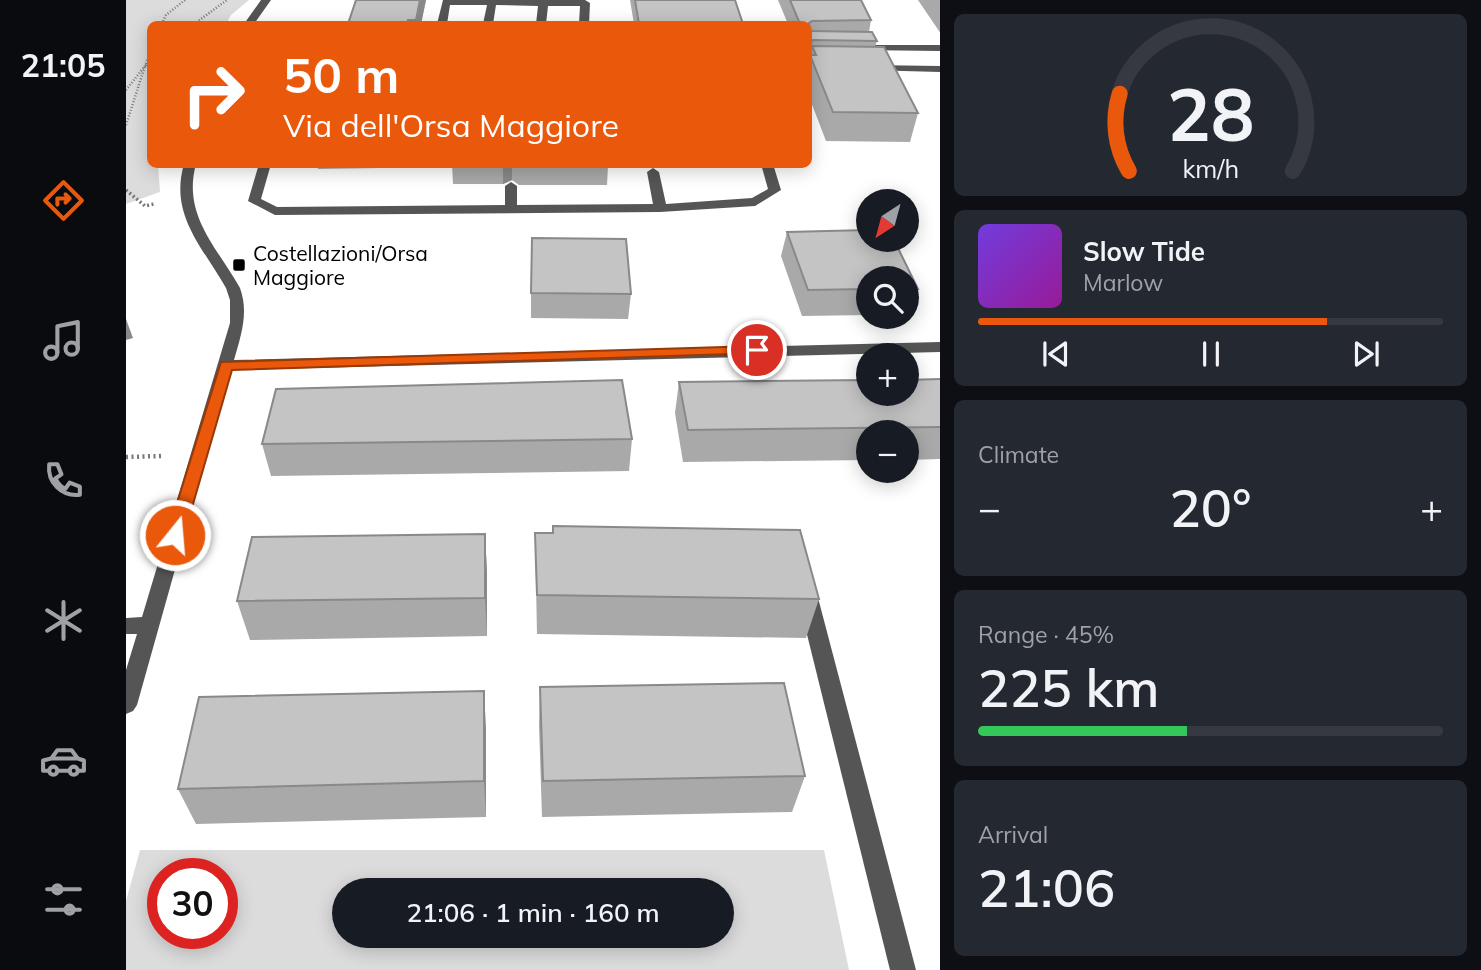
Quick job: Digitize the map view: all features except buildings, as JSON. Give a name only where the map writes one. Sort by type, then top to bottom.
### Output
[{"type":"street","points":[[251,21],[266,0]]},
{"type":"street","points":[[443,21],[446,2],[585,3],[584,21]]},
{"type":"street","points":[[489,21],[492,3]]},
{"type":"street","points":[[541,21],[543,3]]},
{"type":"street","points":[[846,48],[940,48]]},
{"type":"street","points":[[940,58],[860,63],[940,69]]},
{"type":"street","points":[[126,705],[237,323],[237,300],[223,269],[186,206],[184,185],[189,168]]},
{"type":"street","points":[[264,168],[254,201],[275,211],[660,208],[755,202],[775,190],[768,168]]},
{"type":"street","points":[[653,172],[660,208]]},
{"type":"street","points":[[511,186],[511,209]]},
{"type":"street","points":[[226,365],[940,347]]},
{"type":"street","points":[[801,572],[903,970]]},
{"type":"street","points":[[126,626],[148,625]]},
{"type":"path","points":[[163,21],[166,15],[185,0]]},
{"type":"path","points":[[198,21],[227,0]]},
{"type":"path","points":[[126,125],[147,60]]},
{"type":"path","points":[[126,90],[145,66]]},
{"type":"path","points":[[126,190],[145,206],[154,204]]},
{"type":"path","points":[[126,457],[161,456]]},
{"type":"shaded area","points":[[126,0],[249,0],[228,21],[147,21],[147,168],[158,168],[160,192],[126,204]]},
{"type":"shaded area","points":[[140,850],[824,850],[849,970],[126,970],[126,901]]},
{"type":"place","name":"Costellazioni/Orsa Maggiore","points":[[239,265]]},
{"type":"route","points":[[175,535],[226,365],[757,350]]}]
